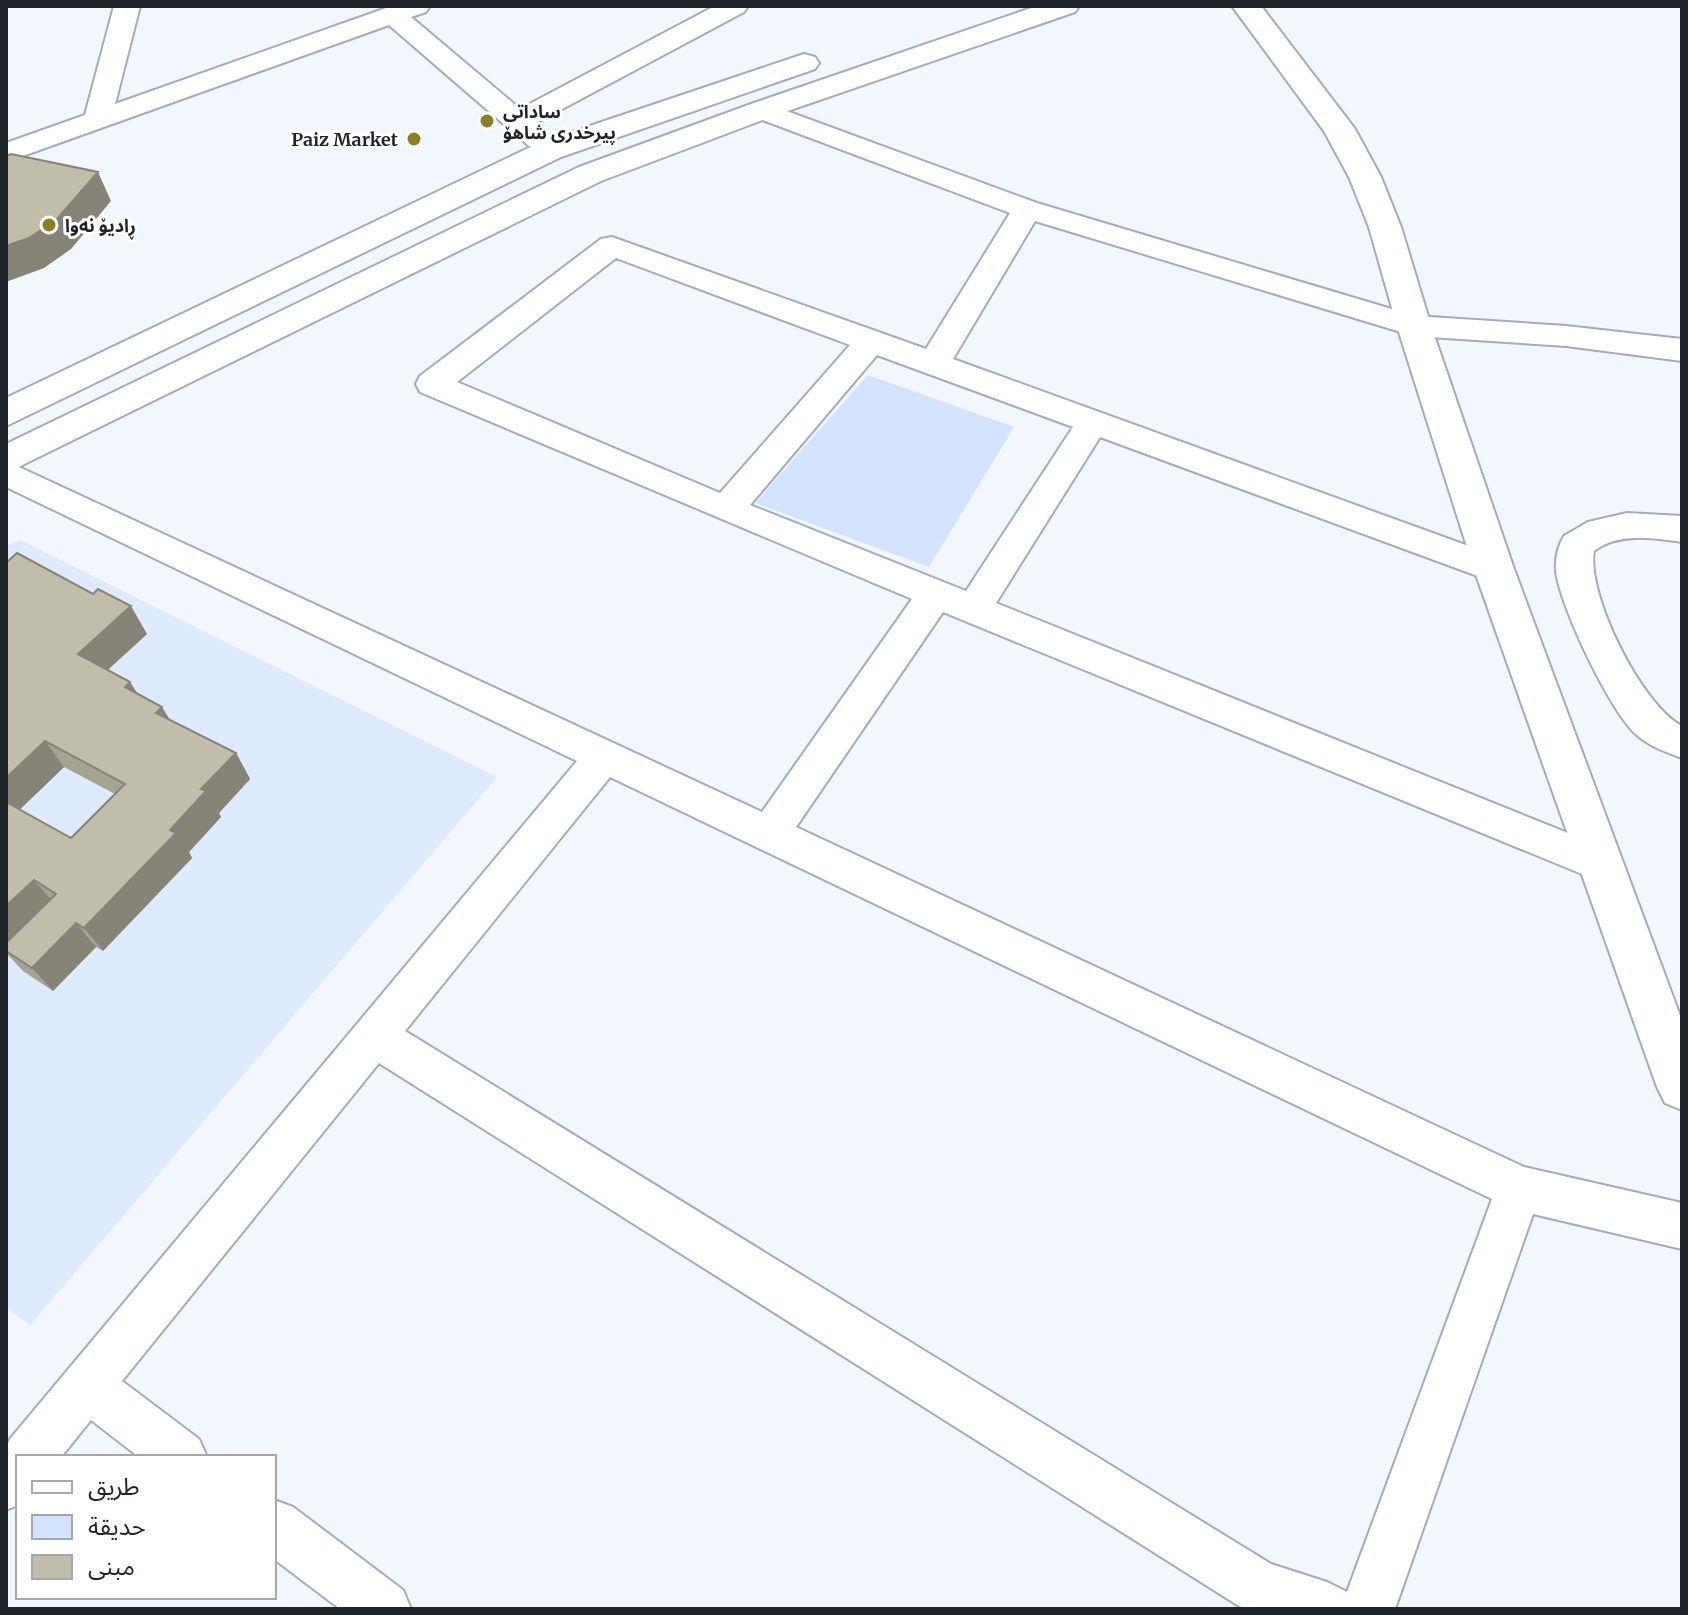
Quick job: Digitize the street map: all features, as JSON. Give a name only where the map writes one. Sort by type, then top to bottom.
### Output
[{"type":"street","points":[[97,122],[127,6]]},
{"type":"street","points":[[519,121],[735,6]]},
{"type":"street","points":[[912,27],[972,6]]},
{"type":"street","points":[[6,460],[590,174],[762,110],[1065,6]]},
{"type":"street","points":[[1246,6],[1309,85],[1339,129],[1365,177],[1385,227],[1414,326],[1494,569],[1682,1087]]},
{"type":"street","points":[[6,153],[405,10],[550,150]]},
{"type":"street","points":[[6,413],[550,150],[837,52]]},
{"type":"street","points":[[762,110],[1027,209],[1414,326],[1566,336],[1682,350]]},
{"type":"street","points":[[933,365],[1027,209]]},
{"type":"street","points":[[1494,569],[869,343],[612,246],[432,384],[726,509],[1601,864]]},
{"type":"street","points":[[726,509],[869,343]]},
{"type":"street","points":[[973,610],[1092,424]]},
{"type":"street","points":[[6,473],[1519,1188],[1682,1226]]},
{"type":"street","points":[[1682,529],[1643,525],[1598,531],[1577,545],[1573,561],[1586,607],[1627,697],[1655,728],[1682,742]]},
{"type":"street","points":[[770,833],[936,594]]},
{"type":"street","points":[[30,1455],[605,755]]},
{"type":"street","points":[[374,1036],[1258,1587],[1327,1609]]},
{"type":"street","points":[[1368,1609],[1519,1188]]},
{"type":"street","points":[[87,1386],[178,1455]]},
{"type":"street","points":[[276,1528],[384,1609]]},
{"type":"shaded area","points":[[20,540],[497,777],[30,1325],[6,1308],[6,546]]},
{"type":"green space","points":[[868,375],[1014,427],[929,567],[755,503]]},
{"type":"building","points":[[11,154],[98,172],[57,219],[29,238],[6,246],[6,156]]},
{"type":"building","points":[[17,553],[93,594],[98,589],[131,606],[78,654],[130,682],[125,687],[162,707],[156,713],[236,753],[201,789],[206,791],[170,830],[176,833],[84,928],[76,923],[32,968],[6,951],[6,943],[56,894],[34,880],[6,906],[6,802],[71,838],[125,784],[45,741],[6,778],[6,563]]},
{"type":"place","name":"ساداتی پیرخدری شاهۆ","points":[[487,121]]},
{"type":"place","name":"Paiz Market","points":[[414,139]]},
{"type":"place","name":"ڕادیۆ نەوا","points":[[49,225]]}]
